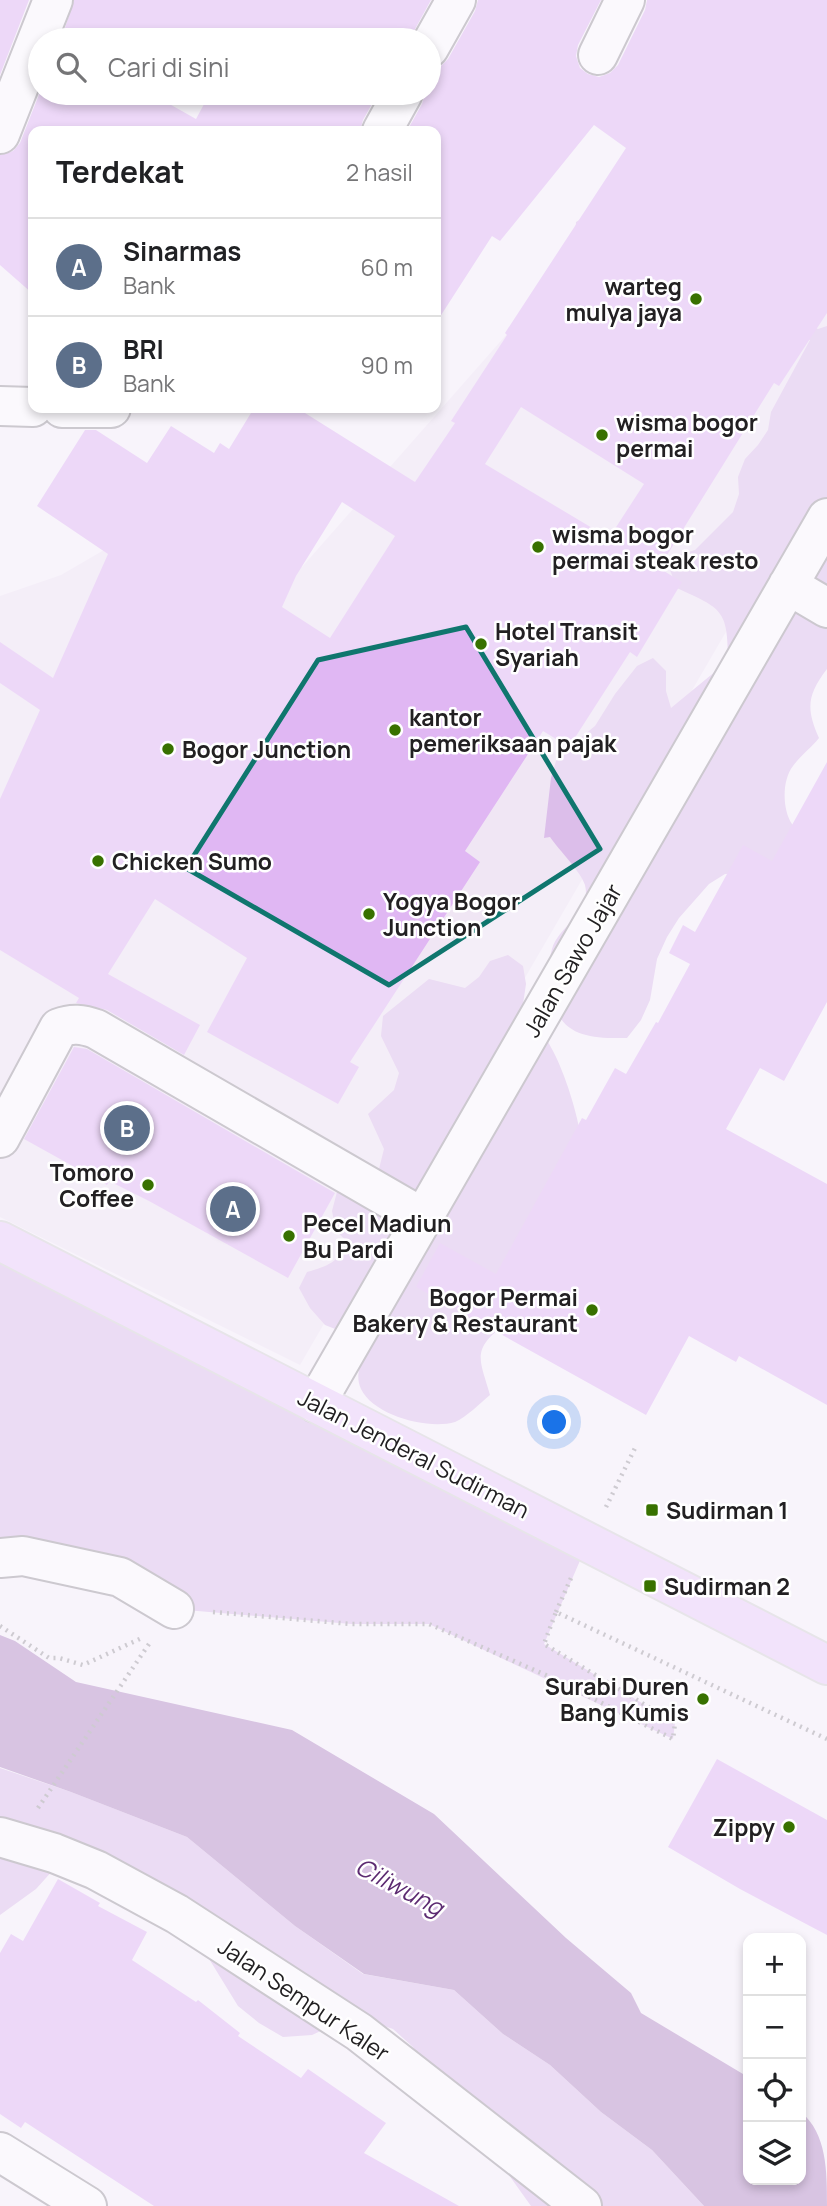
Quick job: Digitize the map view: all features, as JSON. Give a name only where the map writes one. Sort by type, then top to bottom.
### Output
[{"type":"main road","name":"Jalan Jenderal Sudirman","points":[[0,1241],[827,1665]]},
{"type":"street","points":[[42,28],[53,0]]},
{"type":"street","points":[[440,28],[456,0]]},
{"type":"street","points":[[598,55],[625,0]]},
{"type":"street","points":[[0,134],[28,63]]},
{"type":"street","points":[[385,126],[397,105]]},
{"type":"street","points":[[0,406],[28,407]]},
{"type":"street","name":"Jalan Sawo Jajar","points":[[316,1403],[827,517]]},
{"type":"street","points":[[788,585],[827,608]]},
{"type":"street","points":[[0,1138],[59,1028],[69,1024],[82,1024],[96,1029],[423,1218]]},
{"type":"street","points":[[0,1558],[23,1556],[120,1577],[166,1620]]},
{"type":"street","name":"Jalan Sempur Kaler","points":[[11,1839],[96,1870],[177,1914],[359,2032],[582,2206]]},
{"type":"street","points":[[0,2152],[88,2206]]},
{"type":"path","points":[[0,1626],[49,1658],[83,1665],[166,1620],[429,1624],[548,1676],[673,1739],[675,1723],[544,1644],[555,1612],[827,1739]]},
{"type":"path","points":[[11,1839],[166,1620]]},
{"type":"highlighted area","points":[[466,627],[600,849],[389,985],[186,868],[318,660]]},
{"type":"shaded area","points":[[827,0],[827,458],[300,1365],[0,1217],[0,596],[61,575],[147,525],[302,567],[437,413],[441,413],[441,409],[609,218]]},
{"type":"shaded area","points":[[591,213],[818,329],[827,326],[827,669],[815,687],[811,702],[812,719],[819,738],[789,772],[785,795],[786,811],[795,828],[827,850],[747,873],[725,874],[709,884],[679,918],[667,937],[657,959],[650,1000],[641,1020],[627,1038],[598,1037],[575,1031],[559,1015],[554,1003],[550,968],[552,949],[561,933],[579,912],[586,895],[583,880],[575,868],[550,837],[544,838],[551,778],[556,761],[595,726],[637,666],[653,658],[666,671],[666,691],[671,708],[728,661],[726,631],[719,613],[704,601],[677,588],[670,570],[678,555],[695,550],[733,512],[739,494],[738,477],[745,459],[768,430],[771,412],[810,340],[575,240],[576,222]]},
{"type":"shaded area","points":[[508,955],[523,966],[526,984],[523,1004],[558,1060],[574,1106],[581,1140],[503,1326],[482,1349],[481,1364],[490,1395],[455,1422],[417,1422],[390,1413],[368,1398],[358,1379],[366,1353],[343,1332],[325,1325],[310,1308],[299,1288],[307,1272],[332,1262],[349,1243],[336,1231],[332,1211],[338,1188],[363,1163],[379,1169],[384,1149],[368,1114],[394,1090],[399,1073],[381,1036],[383,1016],[429,979],[465,988],[479,977],[490,961]]},
{"type":"shaded area","points":[[0,1241],[582,1556],[544,1644],[675,1723],[673,1739],[429,1624],[351,1624],[174,1609],[0,1558]]},
{"type":"shaded area","points":[[0,1768],[187,1837],[295,1926],[363,1974],[454,1990],[503,2034],[550,2065],[601,2112],[652,2150],[704,2206],[531,2206],[511,2178],[502,2153],[426,2072],[413,2047],[393,2029],[366,2020],[338,2023],[312,2035],[283,2037],[238,2006],[195,1936],[54,1869],[36,1889],[0,1915]]},
{"type":"water","name":"Ciliwung","points":[[0,1635],[15,1641],[76,1682],[292,1730],[434,1814],[566,1938],[631,1993],[641,2013],[743,2074],[743,2185],[806,2185],[806,2117],[816,2131],[824,2154],[827,2206],[704,2206],[652,2150],[601,2112],[550,2065],[503,2034],[454,1990],[364,1974],[295,1926],[187,1837],[0,1767]]},
{"type":"building","points":[[0,0],[29,0],[0,75]]},
{"type":"building","points":[[74,0],[431,0],[416,28],[65,28]]},
{"type":"building","points":[[478,0],[601,0],[578,45],[576,56],[580,68],[599,77],[610,73],[618,65],[645,10],[647,0],[827,0],[827,313],[779,386],[774,383],[659,568],[682,582],[637,657],[630,652],[569,747],[543,731],[465,851],[480,862],[350,1062],[359,1067],[338,1104],[207,1032],[247,958],[155,899],[108,974],[200,1025],[184,1055],[107,1010],[76,1003],[79,998],[0,950],[0,799],[40,710],[0,683],[0,642],[53,678],[108,554],[37,506],[85,430],[96,430],[147,463],[171,426],[214,453],[220,443],[229,449],[251,413],[305,413],[415,482],[455,423],[451,421],[507,335],[505,333],[626,148],[594,125],[500,241],[492,236],[441,315],[441,126],[410,126],[421,105],[441,105],[441,66],[448,59],[475,11]],"holes":[[[521,407],[644,484],[609,538],[485,464]],[[342,502],[395,536],[330,638],[282,607],[296,576]]]},
{"type":"building","points":[[35,105],[171,105],[196,119],[204,105],[371,105],[361,126],[28,126],[28,290],[0,265],[0,155],[13,151],[20,143]]},
{"type":"building","points":[[827,762],[827,1002],[784,1081],[760,1068],[726,1129],[827,1184],[827,1405],[739,1356],[736,1362],[689,1336],[646,1415],[416,1287],[440,1243],[496,1274],[582,1118],[586,1120],[615,1068],[626,1074],[690,964],[669,953],[683,925],[695,932],[743,845],[772,861]]},
{"type":"building","points":[[74,1047],[87,1049],[335,1193],[288,1278],[149,1201],[109,1181],[107,1185],[24,1139]]},
{"type":"building","points":[[717,1759],[827,1820],[827,1935],[668,1847]]},
{"type":"building","points":[[58,1879],[100,1903],[98,1906],[147,1932],[132,1960],[196,2002],[198,2000],[240,2033],[238,2036],[301,2078],[308,2069],[386,2123],[364,2153],[459,2206],[154,2206],[25,2122],[21,2128],[0,2114],[0,1953],[11,1934],[23,1941]]},
{"type":"place","name":"warteg mulya jaya","points":[[696,299]]},
{"type":"place","name":"wisma bogor permai","points":[[602,435]]},
{"type":"place","name":"wisma bogor permai steak resto","points":[[538,547]]},
{"type":"place","name":"Hotel Transit Syariah","points":[[481,644]]},
{"type":"place","name":"kantor pemeriksaan pajak","points":[[395,730]]},
{"type":"place","name":"Bogor Junction","points":[[168,749]]},
{"type":"place","name":"Chicken Sumo","points":[[98,861]]},
{"type":"place","name":"Yogya Bogor Junction","points":[[369,914]]},
{"type":"place","name":"BRI","points":[[127,1128]]},
{"type":"place","name":"Tomoro Coffee","points":[[148,1185]]},
{"type":"place","name":"Sinarmas","points":[[233,1209]]},
{"type":"place","name":"Pecel Madiun Bu Pardi","points":[[289,1236]]},
{"type":"place","name":"Bogor Permai Bakery & Restaurant","points":[[592,1310]]},
{"type":"place","name":"Sudirman 1","points":[[652,1510]]},
{"type":"place","name":"Sudirman 2","points":[[650,1586]]},
{"type":"place","name":"Surabi Duren Bang Kumis","points":[[703,1699]]},
{"type":"place","name":"Zippy","points":[[789,1827]]}]
